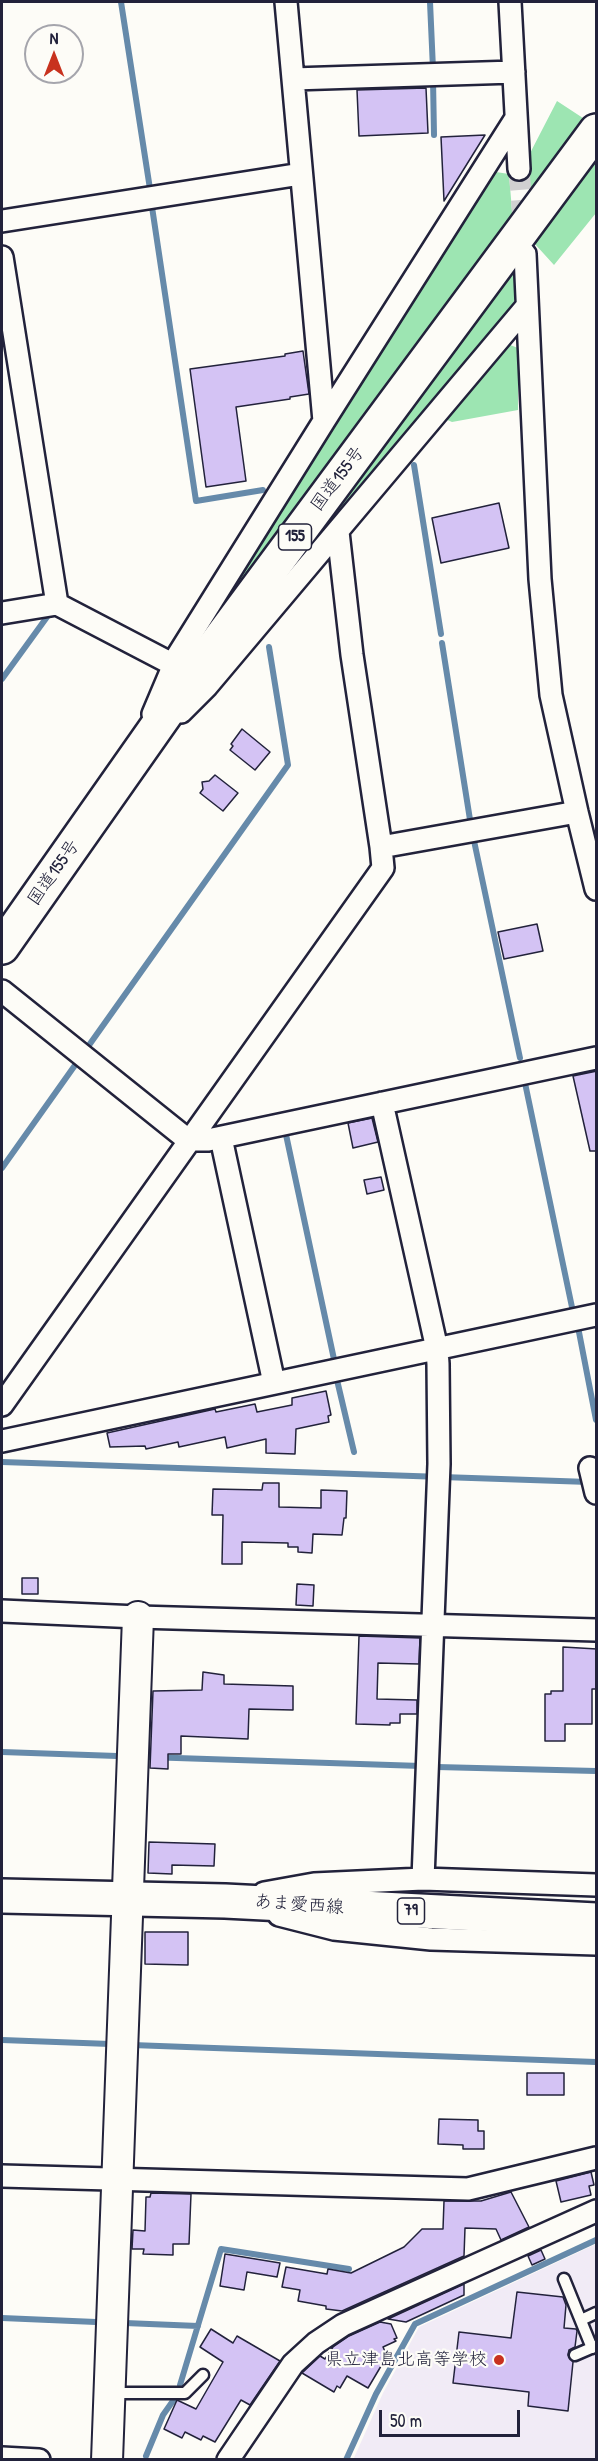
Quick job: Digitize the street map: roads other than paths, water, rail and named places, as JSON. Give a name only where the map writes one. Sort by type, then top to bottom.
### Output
[{"type":"main road","name":"国道155号","points":[[2,947],[200,665],[597,131]]},
{"type":"main road","name":"あま愛西線","points":[[2,1896],[225,1900],[597,1920]]},
{"type":"street","points":[[286,2],[324,421]]},
{"type":"street","points":[[510,2],[519,169]]},
{"type":"street","points":[[293,79],[514,72]]},
{"type":"street","points":[[134,759],[174,665],[324,421],[516,118]]},
{"type":"street","points":[[2,221],[301,174]]},
{"type":"street","points":[[525,254],[543,620],[551,695],[597,889]]},
{"type":"street","points":[[2,256],[57,604]]},
{"type":"street","points":[[134,759],[207,687],[527,306]]},
{"type":"street","points":[[2,1405],[383,868],[352,655],[338,532]]},
{"type":"street","points":[[2,613],[57,604],[174,665]]},
{"type":"street","points":[[381,848],[577,812]]},
{"type":"street","points":[[2,991],[188,1140],[221,1138],[597,1058]]},
{"type":"street","points":[[382,1103],[437,1349],[439,1464],[423,1879]]},
{"type":"street","points":[[221,1138],[274,1383]]},
{"type":"street","points":[[2,1441],[597,1315]]},
{"type":"street","points":[[2,1611],[138,1617],[597,1629]]},
{"type":"street","points":[[107,2460],[138,1617]]},
{"type":"street","points":[[225,1900],[314,1884],[423,1879],[597,1885]]},
{"type":"street","points":[[225,1900],[334,1929],[431,1939],[597,1944]]},
{"type":"street","points":[[2,2176],[468,2189],[597,2158]]},
{"type":"street","points":[[228,2460],[292,2364],[316,2343],[343,2325],[374,2310],[597,2211]]},
{"type":"street","points":[[2,2458],[39,2460]]},
{"type":"lane","points":[[564,2279],[580,2320],[594,2347],[575,2355]]},
{"type":"lane","points":[[580,2320],[597,2313]]},
{"type":"lane","points":[[110,2394],[185,2393],[203,2375]]},
{"type":"waterway","points":[[121,2],[150,189]]},
{"type":"waterway","points":[[430,2],[433,69]]},
{"type":"waterway","points":[[433,79],[434,135]]},
{"type":"waterway","points":[[152,207],[196,501],[263,490]]},
{"type":"waterway","points":[[414,465],[441,634]]},
{"type":"waterway","points":[[2,679],[47,617]]},
{"type":"waterway","points":[[442,643],[471,826]]},
{"type":"waterway","points":[[87,1048],[288,765],[269,647]]},
{"type":"waterway","points":[[473,836],[520,1058]]},
{"type":"waterway","points":[[2,1168],[78,1061]]},
{"type":"waterway","points":[[525,1083],[573,1312]]},
{"type":"waterway","points":[[285,1130],[335,1364]]},
{"type":"waterway","points":[[578,1327],[596,1420]]},
{"type":"waterway","points":[[337,1380],[354,1452]]},
{"type":"waterway","points":[[2,1462],[589,1482]]},
{"type":"waterway","points":[[2,1752],[117,1756]]},
{"type":"waterway","points":[[146,1757],[421,1766]]},
{"type":"waterway","points":[[437,1767],[596,1771]]},
{"type":"waterway","points":[[2,2040],[110,2044]]},
{"type":"waterway","points":[[132,2045],[596,2062]]},
{"type":"waterway","points":[[346,2460],[376,2394],[415,2324],[596,2240]]},
{"type":"waterway","points":[[180,2385],[221,2249],[349,2269]]},
{"type":"waterway","points":[[2,2318],[96,2322]]},
{"type":"waterway","points":[[125,2323],[198,2326]]},
{"type":"waterway","points":[[146,2456],[163,2415],[175,2398]]},
{"type":"tunnel","points":[[519,169],[524,232]]},
{"type":"place","name":"県立津島北高等学校","points":[[499,2360]]}]
